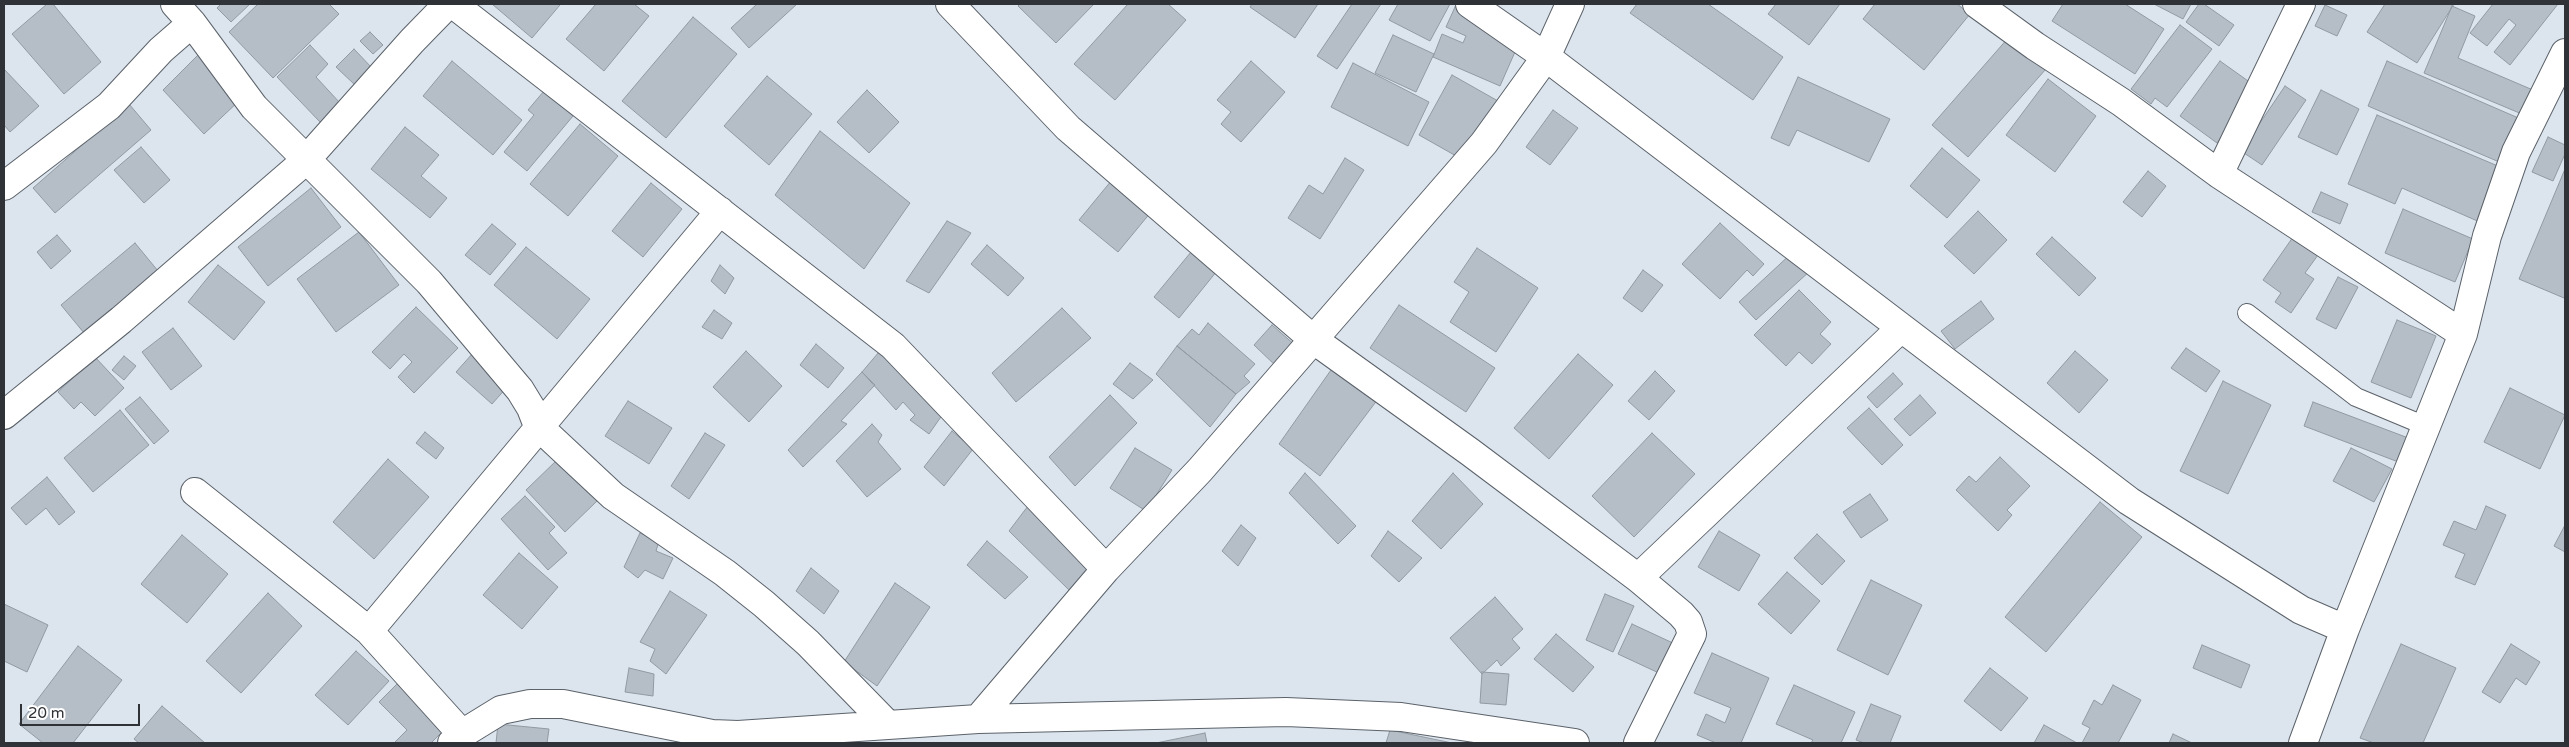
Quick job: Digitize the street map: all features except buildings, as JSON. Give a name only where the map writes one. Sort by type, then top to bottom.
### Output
[{"type":"street","points":[[4,414],[121,320],[305,161],[412,41],[448,4]]},
{"type":"street","points":[[453,4],[893,346],[1106,568]]},
{"type":"street","points":[[950,4],[1068,128],[1314,340],[1470,452],[1638,578],[1681,614],[1688,622],[1692,634],[1638,743]]},
{"type":"street","points":[[1470,4],[1546,57],[2129,501],[2301,610],[2345,629]]},
{"type":"street","points":[[978,719],[1106,568],[1200,470],[1484,143],[1546,57],[1570,4]]},
{"type":"street","points":[[1977,4],[2035,46],[2121,102],[2219,174],[2464,334]]},
{"type":"street","points":[[2219,174],[2301,4]]},
{"type":"street","points":[[4,186],[109,106],[161,50],[184,13],[254,107],[305,161],[429,282],[520,390],[531,408],[538,426],[613,496],[725,573],[764,604],[808,643],[888,725]]},
{"type":"street","points":[[2303,743],[2345,629],[2464,334],[2487,236],[2516,152],[2565,53]]},
{"type":"street","points":[[369,631],[538,426],[634,315],[720,211]]},
{"type":"street","points":[[1638,578],[1901,328]]},
{"type":"street","points":[[195,492],[369,631],[457,739],[501,710],[530,704],[563,704],[704,732],[738,735],[978,719],[1136,714],[1343,713],[1401,717],[1574,743]]},
{"type":"lane","points":[[2247,313],[2356,397],[2428,427]]}]
